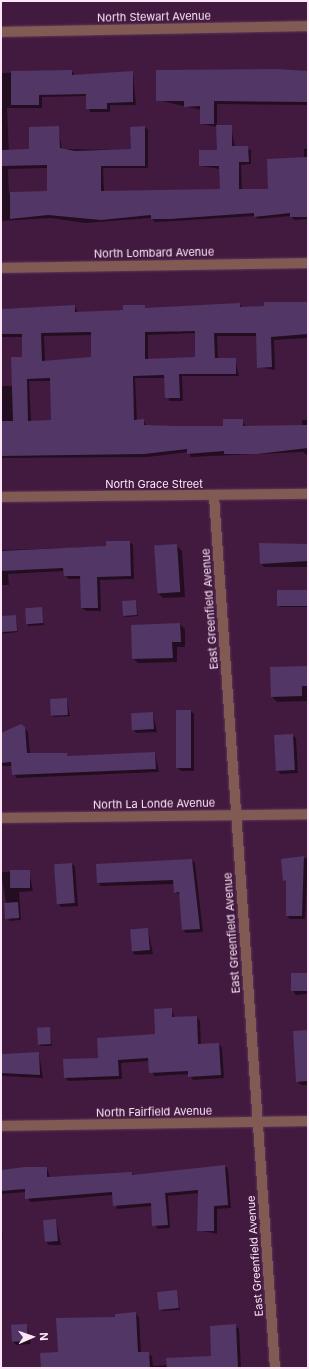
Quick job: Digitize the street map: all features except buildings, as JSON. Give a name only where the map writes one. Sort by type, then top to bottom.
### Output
[{"type":"street","name":"North Stewart Avenue","points":[[1,32],[308,26]]},
{"type":"street","name":"North Lombard Avenue","points":[[1,268],[308,263]]},
{"type":"street","name":"North Grace Street","points":[[1,497],[308,494]]},
{"type":"street","name":"East Greenfield Avenue","points":[[214,496],[275,1368]]},
{"type":"street","name":"North La Londe Avenue","points":[[1,818],[308,814]]},
{"type":"street","name":"North Fairfield Avenue","points":[[1,1126],[308,1121]]}]
